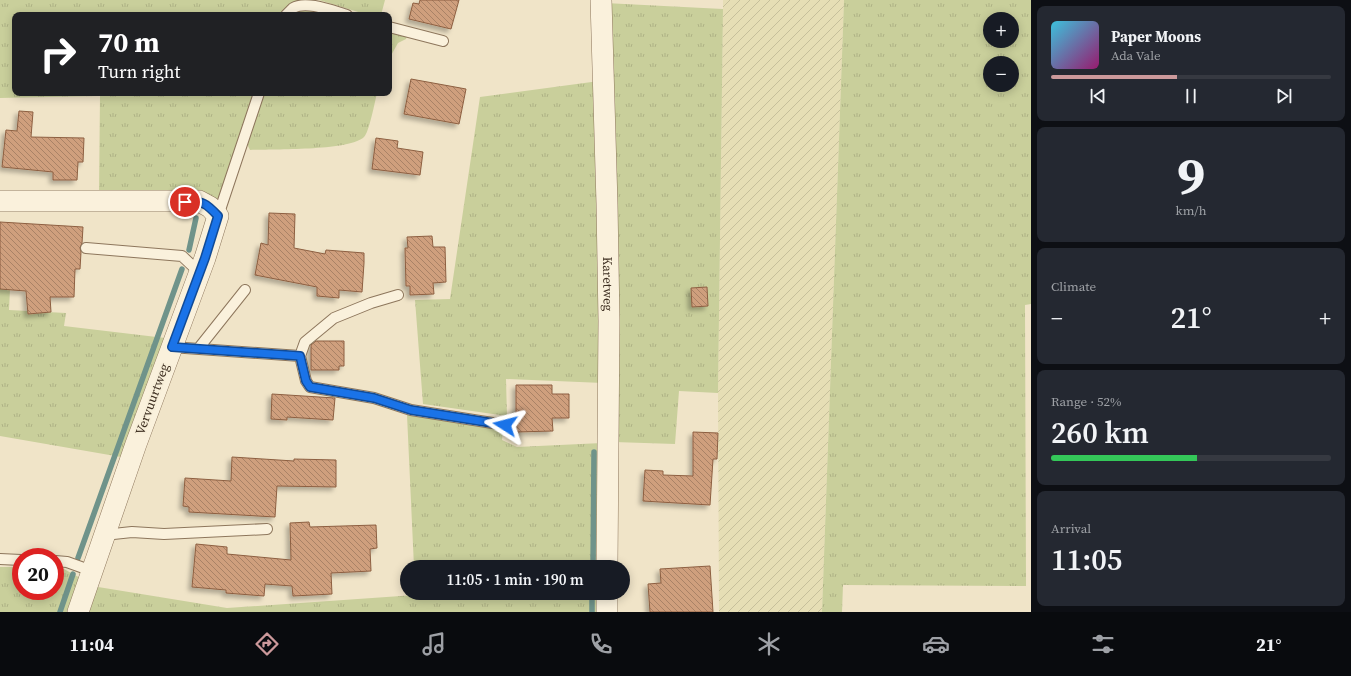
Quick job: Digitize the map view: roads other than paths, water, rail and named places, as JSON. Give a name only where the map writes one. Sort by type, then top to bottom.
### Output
[{"type":"street","name":"Karetweg","points":[[601,0],[609,321],[607,560]]},
{"type":"street","points":[[0,202],[200,202],[210,207],[218,216]]},
{"type":"street","name":"Vervuurtweg","points":[[78,612],[136,444],[200,273],[218,216]]},
{"type":"street","points":[[607,600],[607,612]]},
{"type":"lane","points":[[289,12],[298,6],[307,5],[337,12]]},
{"type":"lane","points":[[392,28],[443,41]]},
{"type":"lane","points":[[218,216],[257,96]]},
{"type":"lane","points":[[86,248],[182,256],[200,273]]},
{"type":"lane","points":[[198,349],[245,290]]},
{"type":"lane","points":[[398,295],[371,303],[334,318],[305,342],[300,356],[306,381],[310,387],[374,398],[411,410],[505,425]]},
{"type":"lane","points":[[172,347],[300,356]]},
{"type":"lane","points":[[104,535],[132,532],[164,534],[267,529]]},
{"type":"lane","points":[[0,558],[12,559]]},
{"type":"lane","points":[[64,562],[92,571]]},
{"type":"waterway","points":[[189,250],[196,218]]},
{"type":"waterway","points":[[78,558],[182,269]]},
{"type":"waterway","points":[[593,560],[594,452]]},
{"type":"waterway","points":[[60,612],[73,574]]},
{"type":"waterway","points":[[592,600],[592,612]]}]
